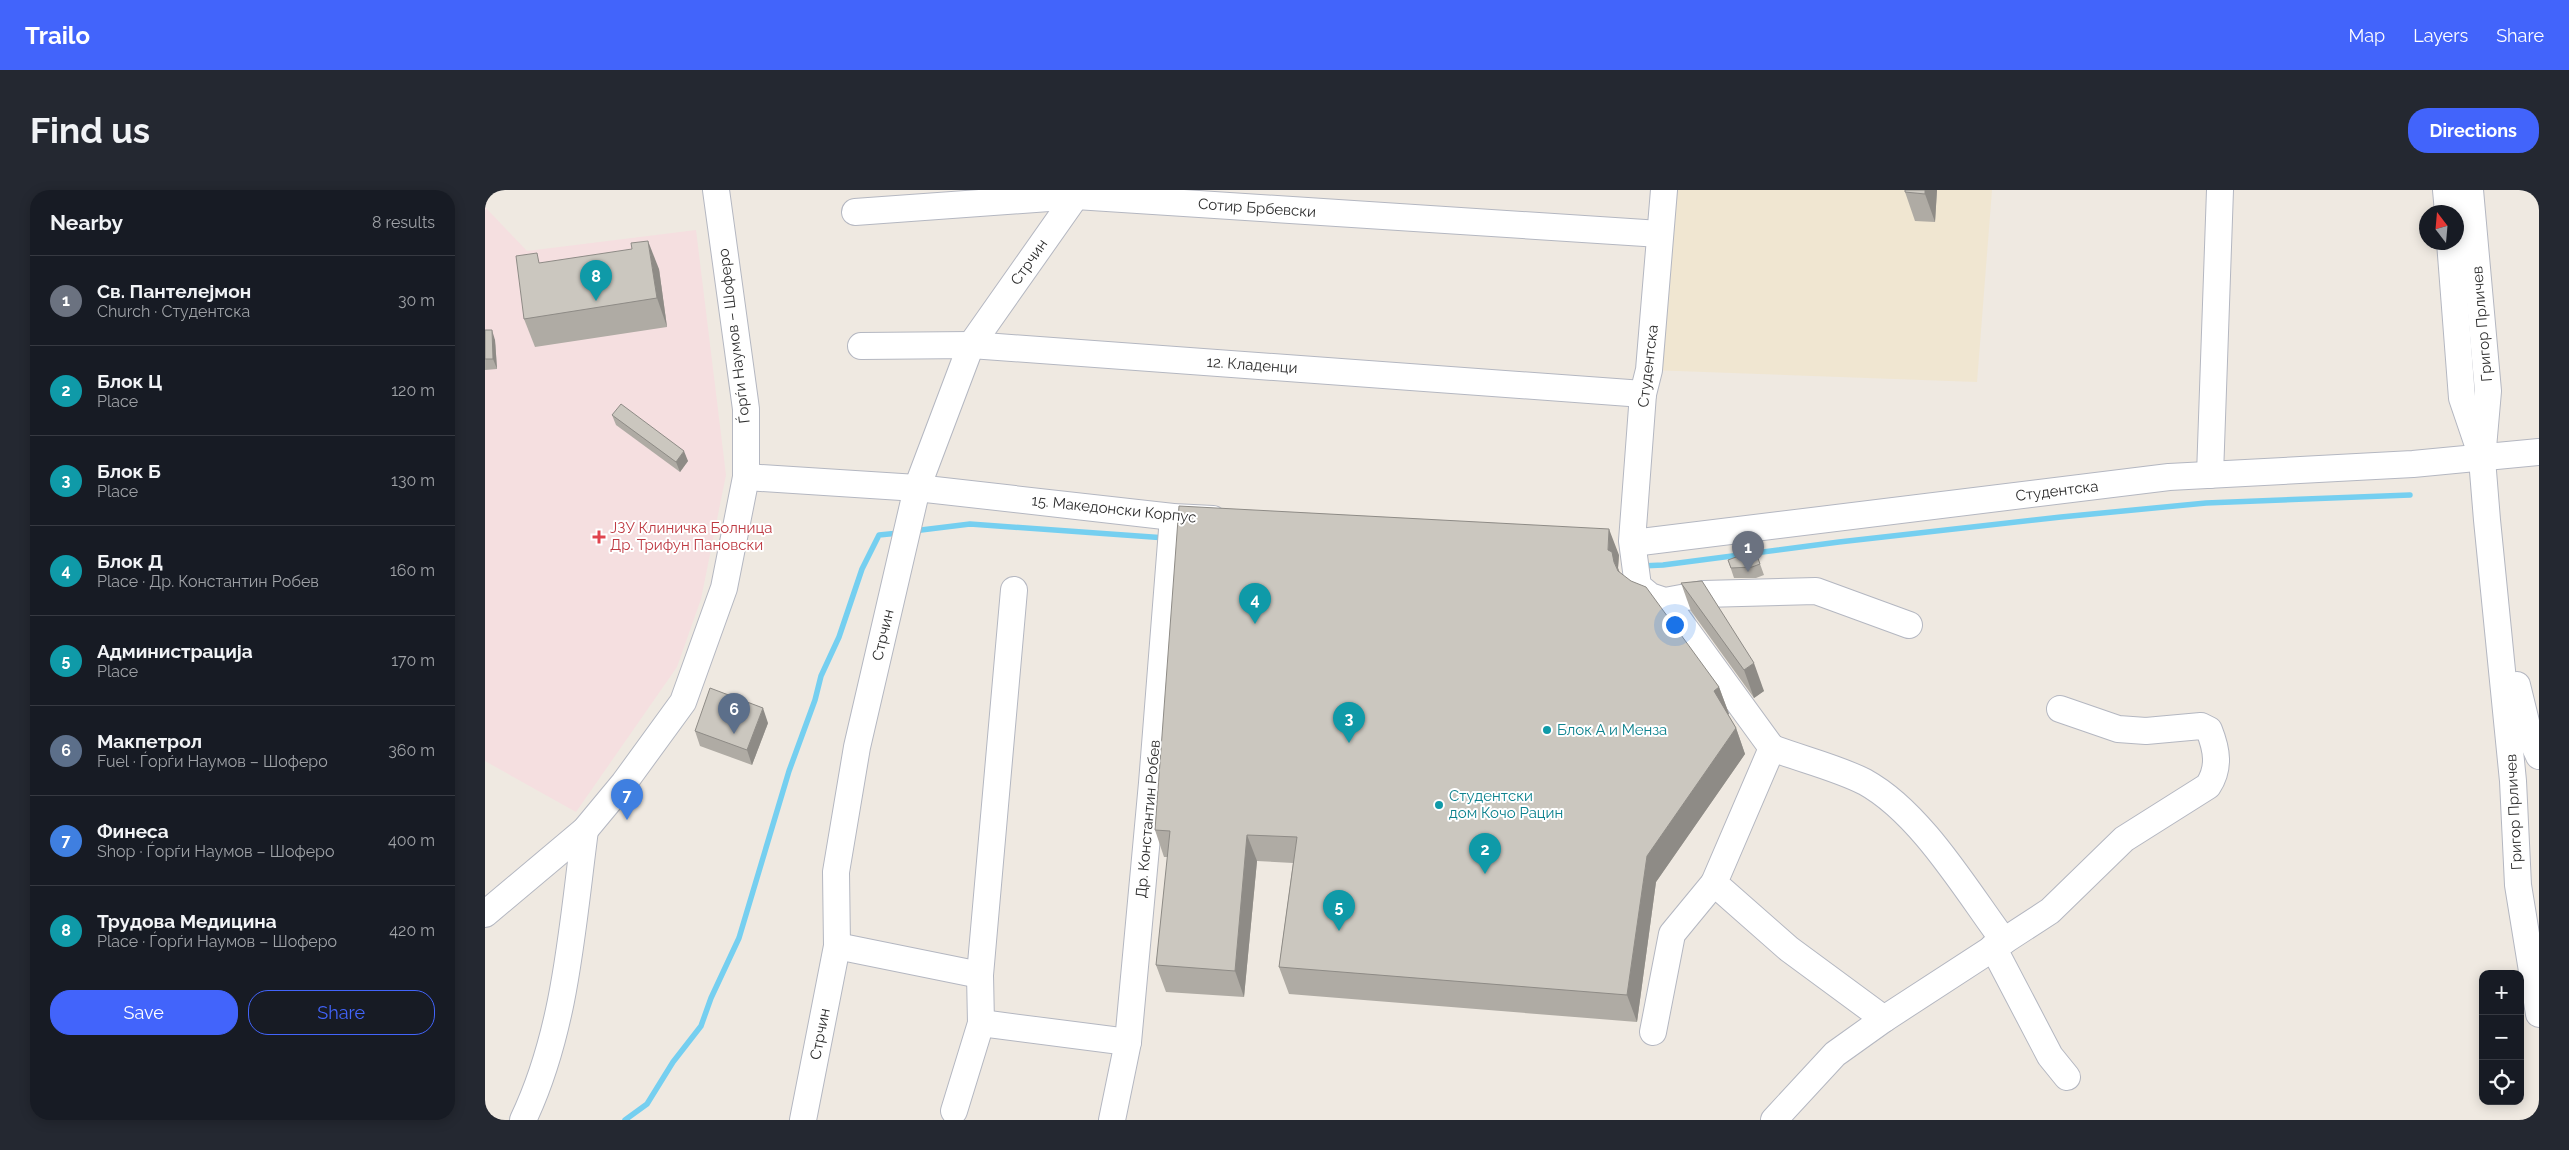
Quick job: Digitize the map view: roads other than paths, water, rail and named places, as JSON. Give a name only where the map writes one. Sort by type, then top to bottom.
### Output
[{"type":"street","name":"Ѓорѓи Наумов – Шоферо","points":[[485,914],[585,830],[624,783],[683,702],[724,588],[746,477],[745,409],[716,190]]},
{"type":"street","name":"Студентска","points":[[1664,190],[1649,370],[1643,394],[1626,541],[2160,478],[2482,458],[2539,452]]},
{"type":"street","points":[[2211,475],[2220,190]]},
{"type":"street","points":[[2446,190],[2447,205]]},
{"type":"street","name":"Григор Прличев","points":[[2470,190],[2488,391],[2482,458],[2513,781],[2518,885],[2539,1014]]},
{"type":"street","name":"Сотир Брбевски","points":[[855,212],[1078,193],[1660,234]]},
{"type":"street","name":"Стрчин","points":[[803,1120],[837,946],[836,872],[857,747],[917,488],[971,345],[1078,193]]},
{"type":"street","name":"Григор Прличев","points":[[2451,250],[2462,398],[2482,458]]},
{"type":"street","name":"12. Кладенци","points":[[861,346],[971,345],[1643,394]]},
{"type":"street","name":"15. Македонски Корпус","points":[[746,477],[917,488],[1173,517],[1241,521]]},
{"type":"street","name":"Др. Константин Робев","points":[[1112,1120],[1128,1042],[1173,517]]},
{"type":"street","points":[[1626,541],[1637,585],[1650,596],[1665,601],[1703,594],[1816,591],[1909,625]]},
{"type":"street","points":[[953,1111],[981,1022],[981,975],[1014,590]]},
{"type":"street","points":[[1665,601],[1772,748],[1864,782],[1892,801],[1924,834],[1999,944],[2050,1056],[2067,1077]]},
{"type":"street","name":"Григор Прличев","points":[[2497,610],[2529,734],[2539,756]]},
{"type":"street","points":[[1774,1120],[1835,1054],[1884,1019],[2050,911],[2124,839],[2208,786],[2216,774],[2213,739],[2209,730],[2201,726],[2146,730],[2118,729],[2060,710]]},
{"type":"street","points":[[1653,1032],[1672,934],[1714,883],[1772,748]]},
{"type":"street","points":[[523,1120],[536,1093],[564,993],[585,830]]},
{"type":"street","points":[[1714,883],[1789,950],[1884,1019]]},
{"type":"street","points":[[837,946],[981,975]]},
{"type":"street","points":[[981,1022],[1128,1042]]},
{"type":"waterway","points":[[1641,566],[1663,565],[1839,542],[2061,517],[2206,503],[2410,495]]},
{"type":"waterway","points":[[913,531],[970,524],[1166,538]]},
{"type":"waterway","points":[[625,1120],[647,1104],[673,1062],[701,1026],[711,998],[739,938],[789,771],[815,700],[821,676],[839,637],[862,569],[879,535],[899,533]]},
{"type":"place","name":"Трудова Медицина","points":[[596,301]]},
{"type":"place","name":"ЈЗУ Клиничка Болница Др. Трифун Пановски","points":[[599,537]]},
{"type":"place","name":"Св. Пантелејмон","points":[[1748,572]]},
{"type":"place","name":"Блок Д","points":[[1255,624]]},
{"type":"place","name":"Блок А и Менза","points":[[1547,730]]},
{"type":"place","name":"Макпетрол","points":[[734,734]]},
{"type":"place","name":"Блок Б","points":[[1349,743]]},
{"type":"place","name":"Студентски дом Кочо Рацин","points":[[1439,805]]},
{"type":"place","name":"Финеса","points":[[627,820]]},
{"type":"place","name":"Блок Ц","points":[[1485,874]]},
{"type":"place","name":"Администрација","points":[[1339,931]]}]
